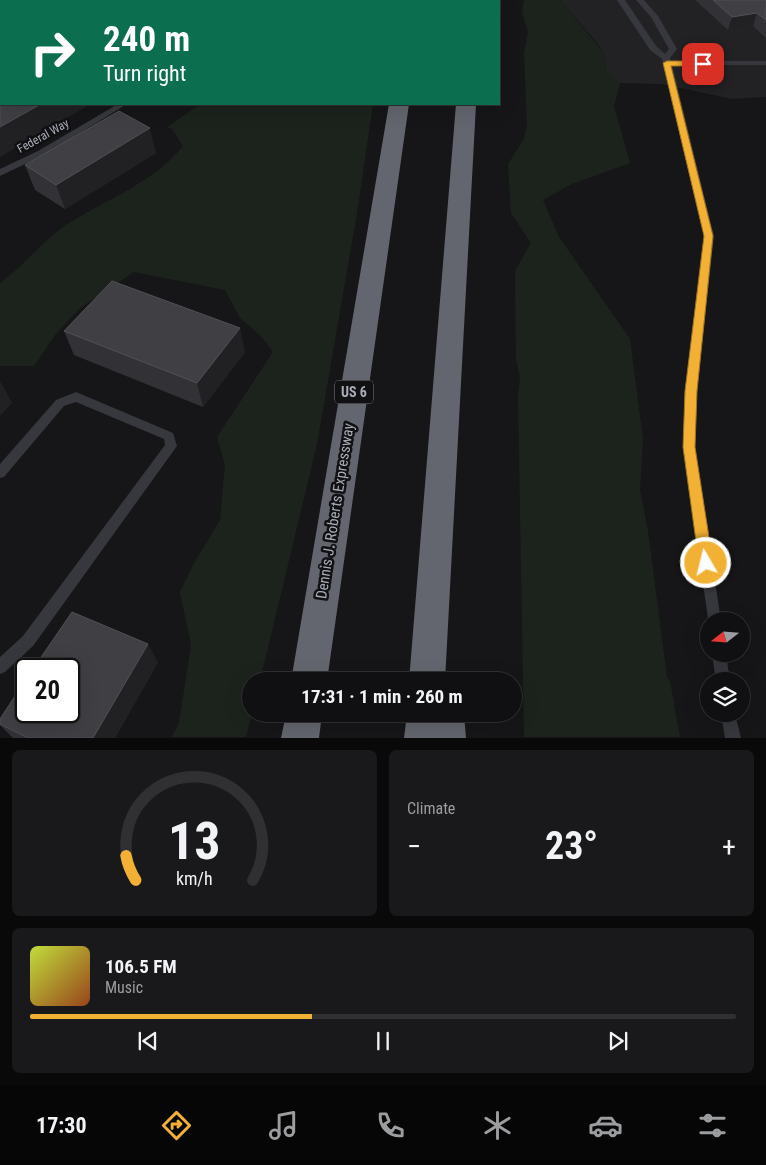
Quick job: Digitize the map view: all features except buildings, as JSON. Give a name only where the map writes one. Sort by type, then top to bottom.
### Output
[{"type":"highway","name":"Dennis J. Roberts Expressway","points":[[310,672],[399,105]]},
{"type":"highway","points":[[427,672],[436,518],[466,105]]},
{"type":"highway","points":[[436,518],[444,672]]},
{"type":"highway","points":[[300,738],[303,722]]},
{"type":"highway","points":[[423,738],[424,722]]},
{"type":"highway","points":[[446,722],[447,738]]},
{"type":"lane","points":[[621,0],[653,48],[666,60],[708,236],[691,391],[689,447],[713,612]]},
{"type":"lane","points":[[640,0],[654,16],[673,49],[666,60]]},
{"type":"lane","points":[[666,60],[766,63]]},
{"type":"lane","name":"Federal Way","points":[[0,173],[41,153],[121,105]]},
{"type":"lane","points":[[0,473],[60,403],[76,398],[169,436],[171,446],[28,641],[0,667]]},
{"type":"lane","points":[[730,722],[733,738]]},
{"type":"shaded area","points":[[524,0],[560,0],[604,53],[606,71],[620,84],[614,106],[630,163],[572,184],[543,200],[559,237],[630,339],[643,439],[640,490],[648,531],[667,677],[670,681],[680,737],[524,737],[518,395],[520,378],[516,359],[515,271],[531,243],[511,213],[508,164],[524,139],[527,126],[524,53],[528,32],[522,12]]},
{"type":"shaded area","points":[[560,0],[766,0],[766,97],[732,99],[662,84],[618,83],[606,71],[604,53]]},
{"type":"shaded area","points":[[203,105],[373,105],[357,213],[317,444],[262,672],[242,672],[242,722],[250,722],[246,737],[172,737],[179,723],[191,645],[180,592],[193,565],[220,520],[225,465],[217,437],[273,352],[262,337],[240,318],[225,290],[134,272],[80,308],[55,335],[34,366],[0,366],[0,283],[57,231],[143,181],[171,159],[183,146],[172,129],[167,127],[196,107]]},
{"type":"route","points":[[703,64],[667,63],[708,236],[691,391],[689,447],[706,563]]}]
